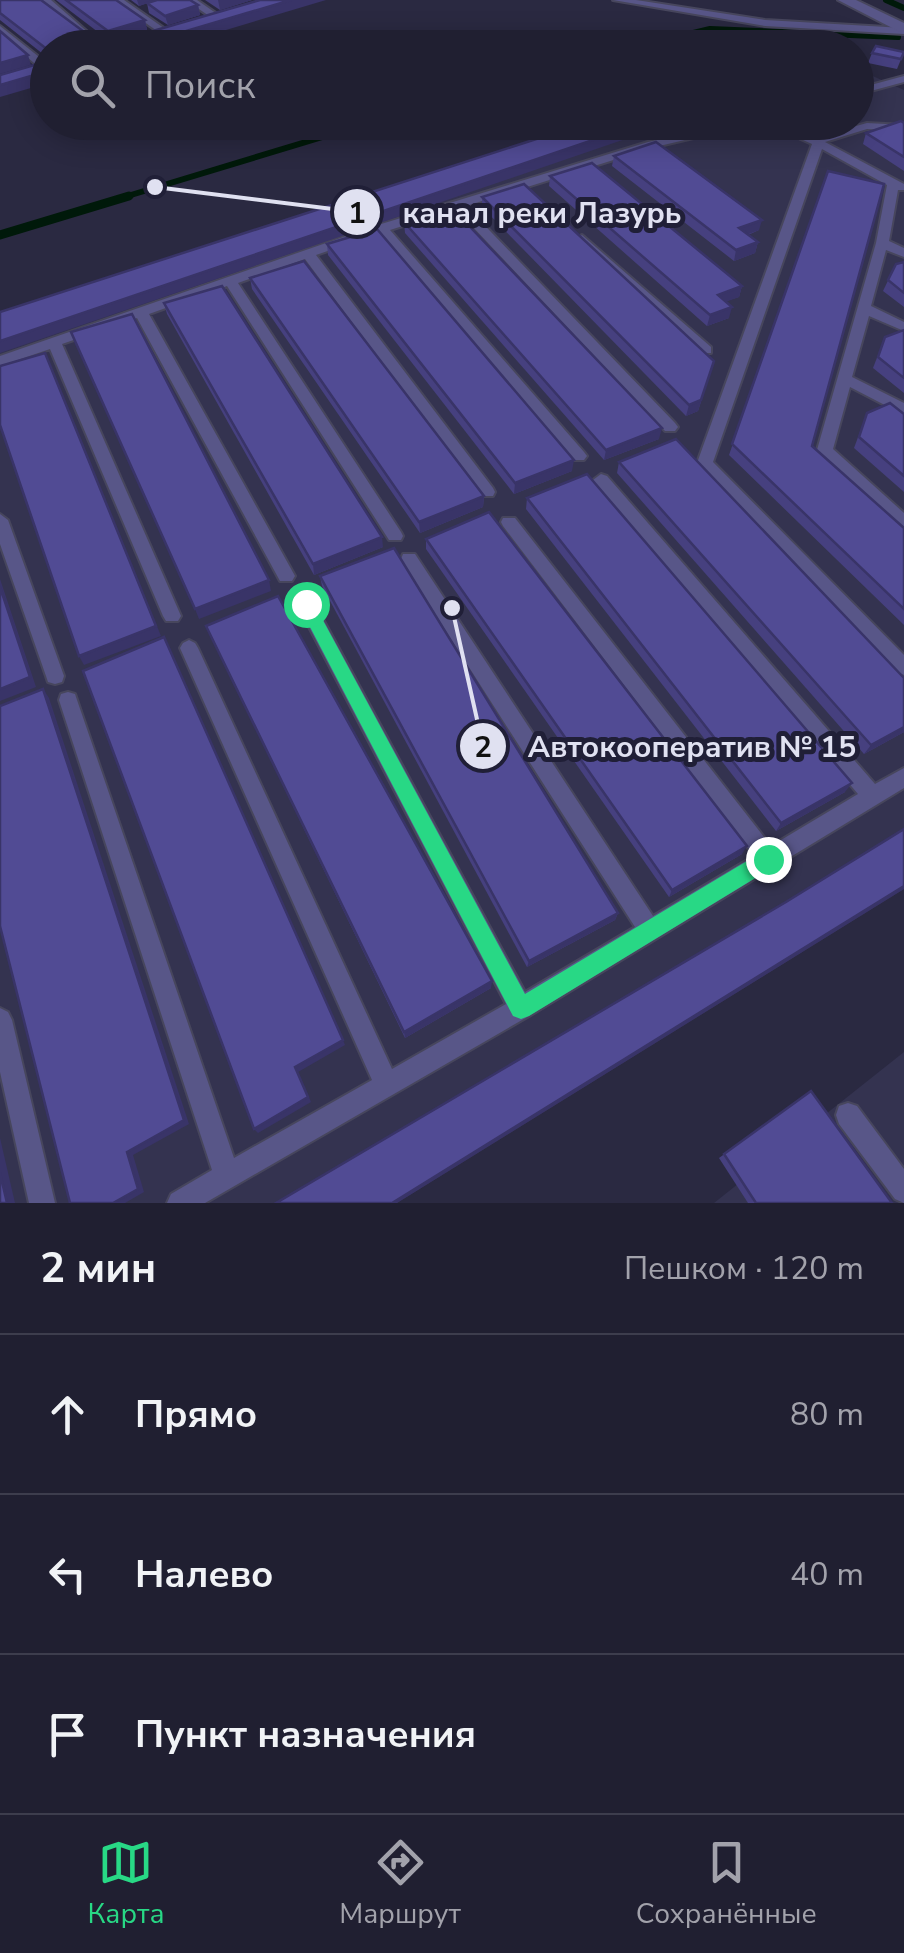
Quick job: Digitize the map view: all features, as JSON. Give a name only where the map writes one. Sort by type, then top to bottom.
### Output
[{"type":"street","points":[[844,0],[904,30]]},
{"type":"lane","points":[[44,0],[80,30]]},
{"type":"lane","points":[[118,0],[162,30]]},
{"type":"lane","points":[[192,0],[214,16]]},
{"type":"lane","points":[[618,0],[766,23],[904,30]]},
{"type":"lane","points":[[197,21],[232,11]]},
{"type":"lane","points":[[166,30],[180,26]]},
{"type":"lane","points":[[0,28],[30,52]]},
{"type":"lane","points":[[874,88],[904,80]]},
{"type":"lane","points":[[874,126],[904,128]]},
{"type":"lane","points":[[0,361],[382,228],[670,140]]},
{"type":"lane","points":[[904,523],[825,450],[899,186],[853,164],[819,140],[705,463],[904,668]]},
{"type":"lane","points":[[652,144],[668,156]]},
{"type":"lane","points":[[588,164],[602,176]]},
{"type":"lane","points":[[522,184],[536,197]]},
{"type":"lane","points":[[458,204],[670,427]]},
{"type":"lane","points":[[565,223],[706,350]]},
{"type":"lane","points":[[382,228],[579,456]]},
{"type":"lane","points":[[882,243],[904,253]]},
{"type":"lane","points":[[308,254],[487,492]]},
{"type":"lane","points":[[230,281],[395,536]]},
{"type":"lane","points":[[864,308],[904,327]]},
{"type":"lane","points":[[141,312],[286,576]]},
{"type":"lane","points":[[54,342],[172,616]]},
{"type":"lane","points":[[845,378],[892,400],[904,410]]},
{"type":"lane","points":[[601,480],[872,796]]},
{"type":"lane","points":[[0,520],[55,676]]},
{"type":"lane","points":[[509,522],[768,859]]},
{"type":"lane","points":[[409,558],[650,930]]},
{"type":"lane","points":[[306,604],[521,1008]]},
{"type":"lane","points":[[188,648],[386,1085]]},
{"type":"lane","points":[[68,700],[227,1176]]},
{"type":"lane","points":[[180,1203],[521,1008],[904,777]]},
{"type":"lane","points":[[0,1020],[42,1203]]},
{"type":"lane","points":[[848,1115],[904,1190]]},
{"type":"shaded area","points":[[874,77],[904,90],[904,889],[397,1203],[0,1203],[0,327],[571,140],[874,140]]},
{"type":"shaded area","points":[[904,1052],[904,1203],[714,1203]]},
{"type":"building","points":[[0,0],[41,0],[82,30],[30,30],[30,36],[0,13]]},
{"type":"building","points":[[66,0],[116,0],[145,20],[107,30]]},
{"type":"building","points":[[190,0],[198,5],[165,16],[147,3]]},
{"type":"building","points":[[260,0],[291,0],[190,30],[156,30]]},
{"type":"building","points":[[0,31],[28,55],[0,63]]},
{"type":"building","points":[[876,46],[904,52],[901,59],[874,53]]},
{"type":"building","points":[[30,66],[30,76],[0,85],[0,75]]},
{"type":"building","points":[[904,123],[904,157],[874,138],[874,130]]},
{"type":"building","points":[[533,140],[593,140],[0,341],[0,312]]},
{"type":"building","points":[[656,142],[762,220],[739,228],[758,242],[736,250],[614,156]]},
{"type":"building","points":[[592,163],[742,286],[718,295],[732,307],[710,315],[550,176]]},
{"type":"building","points":[[828,171],[884,184],[812,446],[904,528],[904,609],[732,444]]},
{"type":"building","points":[[524,184],[714,361],[701,400],[689,405],[482,197]]},
{"type":"building","points":[[452,208],[662,428],[606,450],[404,222]]},
{"type":"building","points":[[377,229],[574,460],[515,483],[327,244]]},
{"type":"building","points":[[304,261],[484,496],[419,522],[250,278]]},
{"type":"building","points":[[904,262],[904,293],[888,280],[896,264]]},
{"type":"building","points":[[222,286],[382,537],[313,564],[164,303]]},
{"type":"building","points":[[132,314],[269,580],[195,609],[71,332]]},
{"type":"building","points":[[904,330],[904,378],[878,357],[885,337]]},
{"type":"building","points":[[45,353],[156,626],[79,656],[0,425],[0,366]]},
{"type":"building","points":[[890,403],[904,414],[904,476],[859,437],[867,413]]},
{"type":"building","points":[[676,439],[904,678],[904,727],[871,745],[619,462]]},
{"type":"building","points":[[587,474],[852,783],[781,823],[527,498]]},
{"type":"building","points":[[489,512],[747,846],[672,890],[426,539]]},
{"type":"building","points":[[394,548],[618,913],[529,961],[320,576]]},
{"type":"building","points":[[0,587],[30,677],[0,689]]},
{"type":"building","points":[[278,596],[492,981],[404,1032],[206,626]]},
{"type":"building","points":[[164,637],[343,1040],[295,1067],[308,1097],[254,1129],[83,671]]},
{"type":"building","points":[[43,689],[184,1120],[127,1152],[138,1189],[113,1203],[70,1203],[0,926],[0,706]]},
{"type":"building","points":[[904,829],[904,886],[392,1203],[276,1203],[786,902]]},
{"type":"building","points":[[811,1091],[892,1203],[756,1203],[724,1154]]},
{"type":"building","points":[[0,1173],[7,1203],[0,1203]]},
{"type":"waterway","points":[[886,0],[904,8]]},
{"type":"waterway","points":[[706,30],[734,30]]},
{"type":"waterway","points":[[874,36],[898,37]]},
{"type":"waterway","points":[[121,198],[313,140]]},
{"type":"waterway","points":[[0,235],[129,196]]},
{"type":"place","name":"канал реки Лазурь","points":[[155,187]]},
{"type":"place","name":"Автокооператив № 15","points":[[452,608]]},
{"type":"route","points":[[306,604],[521,1008],[768,859]]}]
